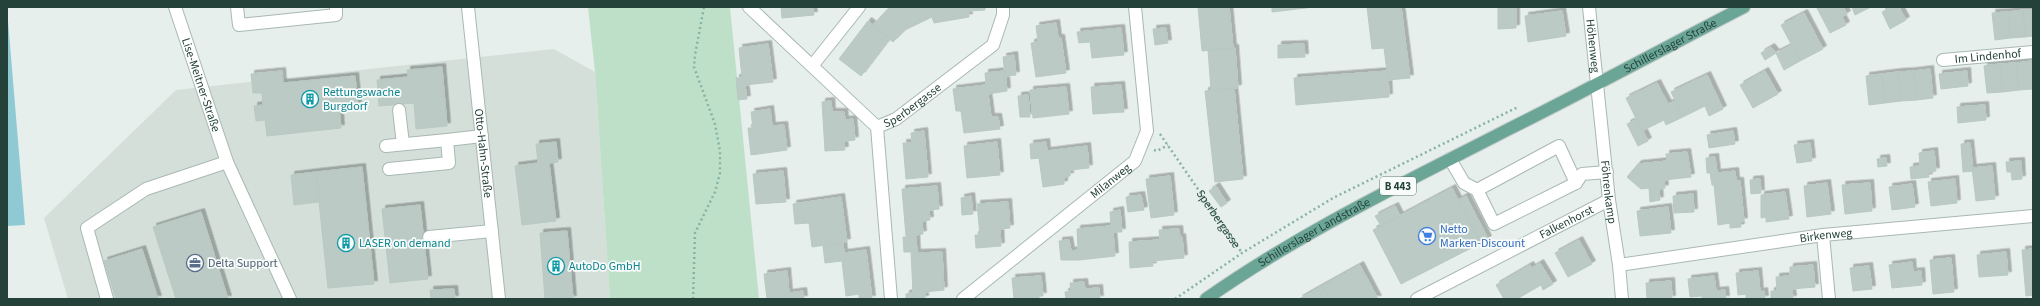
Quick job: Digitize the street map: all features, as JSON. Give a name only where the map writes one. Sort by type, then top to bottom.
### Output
[{"type":"main road","name":"Schillerslager Straße","points":[[1597,85],[1744,7]]},
{"type":"main road","name":"Schillerslager Landstraße","points":[[1206,299],[1247,270],[1337,217],[1597,85]]},
{"type":"street","name":"Lise-Meitner-Straße","points":[[175,7],[227,162],[290,299]]},
{"type":"street","points":[[237,7],[239,25],[336,15],[336,7]]},
{"type":"street","name":"Otto-Hahn-Straße","points":[[468,7],[499,299]]},
{"type":"street","points":[[749,7],[877,127]]},
{"type":"street","points":[[812,66],[859,7]]},
{"type":"street","name":"Sperbergasse","points":[[891,299],[877,127],[896,120],[993,45],[1003,16],[1002,7]]},
{"type":"street","name":"Milanweg","points":[[963,299],[1135,161],[1147,131],[1134,7]]},
{"type":"street","name":"Höhenweg","points":[[1589,7],[1597,85]]},
{"type":"street","name":"Im Lindenhof","points":[[1943,60],[2033,52]]},
{"type":"street","name":"Föhrenkamp","points":[[1597,85],[1609,200],[1619,265],[1622,299]]},
{"type":"street","points":[[399,110],[403,144]]},
{"type":"street","points":[[386,146],[482,136]]},
{"type":"street","points":[[389,169],[449,163],[447,140]]},
{"type":"street","points":[[1477,190],[1559,146],[1576,183]]},
{"type":"street","points":[[1450,159],[1464,183],[1477,190],[1494,224],[1576,183],[1582,174],[1607,172]]},
{"type":"street","points":[[108,299],[87,228],[146,189],[227,162]]},
{"type":"street","name":"Falkenhorst","points":[[1417,299],[1609,200]]},
{"type":"street","name":"Birkenweg","points":[[1619,265],[1823,235],[2033,216]]},
{"type":"street","points":[[429,237],[492,231]]},
{"type":"street","points":[[1823,235],[1829,299]]},
{"type":"path","points":[[693,299],[695,233],[715,192],[720,173],[720,151],[715,124],[694,67],[694,55],[704,7]]},
{"type":"path","name":"Sperbergasse","points":[[1168,145],[1242,253]]},
{"type":"shaded area","points":[[554,49],[595,72],[610,299],[68,299],[44,218],[176,90]]},
{"type":"green space","points":[[588,7],[730,7],[759,299],[610,299],[595,72]]},
{"type":"water","points":[[7,9],[25,225],[7,226]]},
{"type":"building","points":[[781,7],[813,7],[814,15],[782,18]]},
{"type":"building","points":[[890,7],[968,7],[969,17],[934,23],[932,17],[905,30],[893,42],[873,25]]},
{"type":"building","points":[[968,7],[985,7],[985,10],[968,11]]},
{"type":"building","points":[[1198,7],[1229,7],[1233,48],[1202,51]]},
{"type":"building","points":[[1272,7],[1314,7],[1272,12]]},
{"type":"building","points":[[1367,7],[1401,7],[1410,78],[1388,80],[1384,48],[1372,49]]},
{"type":"building","points":[[1843,7],[1847,14],[1842,17],[1846,25],[1830,33],[1817,8]]},
{"type":"building","points":[[1852,7],[1871,7],[1855,15]]},
{"type":"building","points":[[1892,7],[1899,7],[1906,20],[1890,29],[1882,12]]},
{"type":"building","points":[[1498,8],[1516,8],[1516,28],[1498,29]]},
{"type":"building","points":[[2023,10],[2025,37],[2010,38],[2008,12]]},
{"type":"building","points":[[2023,10],[2033,10],[2033,36],[2025,37]]},
{"type":"building","points":[[1562,11],[1566,36],[1528,42],[1525,16]]},
{"type":"building","points":[[2008,12],[2010,38],[1995,40],[1992,13]]},
{"type":"building","points":[[1804,13],[1823,49],[1800,61],[1781,25]]},
{"type":"building","points":[[868,21],[890,38],[861,76],[839,59]]},
{"type":"building","points":[[1056,23],[1058,38],[1061,38],[1066,73],[1036,77],[1031,43],[1038,42],[1036,26]]},
{"type":"building","points":[[1121,28],[1124,55],[1092,58],[1090,42],[1079,43],[1077,32]]},
{"type":"building","points":[[1166,28],[1168,43],[1155,45],[1153,29]]},
{"type":"building","points":[[768,44],[773,82],[745,85],[747,99],[738,100],[736,78],[742,78],[739,48]]},
{"type":"building","points":[[1304,44],[1305,57],[1278,58],[1278,45]]},
{"type":"building","points":[[1792,45],[1800,61],[1784,70],[1776,53]]},
{"type":"building","points":[[1771,47],[1776,53],[1765,60],[1761,53]]},
{"type":"building","points":[[1235,48],[1238,88],[1211,90],[1208,50]]},
{"type":"building","points":[[1014,55],[1016,75],[1005,76],[1003,57]]},
{"type":"building","points":[[2032,61],[2033,89],[2019,90],[2016,63]]},
{"type":"building","points":[[2016,63],[2019,90],[2003,92],[2000,64]]},
{"type":"building","points":[[2000,64],[2003,92],[1987,93],[1984,66]]},
{"type":"building","points":[[442,67],[447,126],[416,129],[414,103],[379,106],[377,80],[408,77],[407,70]]},
{"type":"building","points":[[1930,69],[1933,98],[1917,100],[1914,71]]},
{"type":"building","name":"Rettungswache Burgdorf","points":[[282,71],[283,83],[355,76],[358,106],[339,108],[341,128],[267,136],[265,120],[256,121],[254,106],[263,105],[262,93],[253,93],[251,74]]},
{"type":"building","points":[[1005,71],[1007,91],[988,94],[991,117],[998,117],[1000,129],[964,133],[961,111],[956,111],[953,89],[986,85],[985,73]]},
{"type":"building","points":[[1388,71],[1389,97],[1296,105],[1294,78]]},
{"type":"building","points":[[1765,71],[1778,94],[1753,108],[1740,85]]},
{"type":"building","points":[[1914,71],[1917,100],[1901,101],[1898,72]]},
{"type":"building","points":[[1967,71],[1968,86],[1941,89],[1939,74]]},
{"type":"building","points":[[1898,72],[1901,101],[1885,103],[1882,74]]},
{"type":"building","points":[[1882,74],[1885,103],[1869,105],[1866,76]]},
{"type":"building","points":[[1707,75],[1723,109],[1709,116],[1705,106],[1683,117],[1671,92]]},
{"type":"building","points":[[1657,83],[1668,104],[1675,101],[1683,117],[1666,125],[1664,120],[1642,131],[1626,98]]},
{"type":"building","points":[[1121,85],[1124,112],[1093,114],[1091,87]]},
{"type":"building","points":[[1066,87],[1069,114],[1033,118],[1030,90]]},
{"type":"building","points":[[1234,88],[1243,179],[1215,182],[1205,91]]},
{"type":"building","points":[[1028,95],[1030,117],[1020,117],[1018,96]]},
{"type":"building","points":[[831,101],[832,112],[844,112],[845,120],[853,119],[855,140],[844,141],[845,150],[825,151],[822,102]]},
{"type":"building","points":[[1985,105],[1986,120],[1958,123],[1957,107]]},
{"type":"building","points":[[770,109],[772,126],[784,125],[787,150],[751,155],[748,128],[753,128],[751,112]]},
{"type":"building","points":[[1637,119],[1648,141],[1638,146],[1627,124]]},
{"type":"building","points":[[924,131],[928,177],[906,179],[903,143],[912,143],[911,133]]},
{"type":"building","points":[[1733,131],[1735,144],[1709,148],[1707,135]]},
{"type":"building","points":[[556,142],[558,162],[549,163],[556,221],[522,225],[515,166],[538,163],[536,144]]},
{"type":"building","points":[[997,142],[1000,175],[967,178],[964,146]]},
{"type":"building","points":[[1046,142],[1047,151],[1087,146],[1089,168],[1070,170],[1070,176],[1064,177],[1064,184],[1043,187],[1039,158],[1031,159],[1030,144]]},
{"type":"building","points":[[1810,143],[1812,161],[1797,163],[1794,145]]},
{"type":"building","points":[[1970,143],[1973,171],[1963,172],[1961,144]]},
{"type":"building","points":[[1934,151],[1936,171],[1928,172],[1929,177],[1911,179],[1910,167],[1920,166],[1919,153]]},
{"type":"building","points":[[1687,152],[1691,177],[1664,180],[1665,188],[1659,190],[1660,200],[1650,202],[1649,188],[1641,189],[1627,177],[1638,164],[1667,161],[1666,154]]},
{"type":"building","points":[[1715,157],[1717,173],[1735,171],[1736,181],[1740,181],[1744,221],[1740,222],[1741,227],[1730,228],[1730,223],[1718,225],[1714,185],[1712,185],[1710,173],[1707,173],[1706,158]]},
{"type":"building","points":[[1886,158],[1887,166],[1878,167],[1877,159]]},
{"type":"building","points":[[2021,161],[2022,179],[2012,180],[2011,172],[2007,172],[2006,162]]},
{"type":"building","points":[[1992,166],[1995,199],[1976,201],[1972,168]]},
{"type":"building","name":"LASER on demand","points":[[362,167],[374,284],[328,288],[316,172]]},
{"type":"building","points":[[783,171],[786,202],[756,204],[753,174]]},
{"type":"building","points":[[316,172],[319,202],[294,205],[291,175]]},
{"type":"building","points":[[1170,176],[1174,215],[1151,218],[1146,179]]},
{"type":"building","points":[[1760,179],[1761,193],[1751,194],[1750,180]]},
{"type":"building","points":[[1955,179],[1957,203],[1931,206],[1928,182]]},
{"type":"building","points":[[1827,183],[1831,214],[1807,217],[1804,186]]},
{"type":"building","points":[[1870,183],[1872,211],[1845,214],[1842,185]]},
{"type":"building","points":[[1912,184],[1915,207],[1892,210],[1889,187]]},
{"type":"building","points":[[937,186],[939,209],[929,210],[930,220],[922,221],[923,234],[906,236],[902,189]]},
{"type":"building","points":[[1216,186],[1227,203],[1221,207],[1209,191]]},
{"type":"building","name":"Netto Marken-Discount","points":[[1452,188],[1481,243],[1401,284],[1373,230]]},
{"type":"building","points":[[1785,192],[1789,219],[1766,222],[1766,217],[1761,218],[1761,195]]},
{"type":"building","points":[[1693,194],[1694,212],[1674,213],[1673,196]]},
{"type":"building","points":[[1141,195],[1144,210],[1128,212],[1126,197]]},
{"type":"building","points":[[971,196],[973,214],[962,215],[961,198]]},
{"type":"building","points":[[1466,196],[1488,239],[1481,243],[1458,200]]},
{"type":"building","points":[[841,197],[847,242],[812,247],[809,223],[795,224],[793,204]]},
{"type":"building","points":[[1008,202],[1010,228],[1000,229],[1001,246],[976,248],[975,235],[980,235],[977,204]]},
{"type":"building","points":[[420,205],[428,279],[390,283],[382,209]]},
{"type":"building","points":[[1395,206],[1400,216],[1381,226],[1375,216]]},
{"type":"building","points":[[1668,207],[1671,233],[1640,236],[1637,211]]},
{"type":"building","points":[[1120,210],[1122,232],[1113,232],[1115,256],[1079,260],[1061,260],[1059,241],[1069,240],[1071,251],[1078,250],[1077,229],[1111,226],[1110,212]]},
{"type":"building","points":[[201,212],[228,299],[176,299],[153,227]]},
{"type":"building","points":[[1179,229],[1180,238],[1182,237],[1184,258],[1152,261],[1153,266],[1130,268],[1129,242],[1160,240],[1159,230]]},
{"type":"building","name":"AutoDo GmbH","points":[[567,231],[573,299],[545,299],[540,233]]},
{"type":"building","points":[[903,237],[916,237],[917,253],[942,252],[944,290],[925,292],[925,299],[906,299],[906,294],[913,293],[911,252],[904,252]]},
{"type":"building","points":[[1579,240],[1592,264],[1568,277],[1555,253]]},
{"type":"building","points":[[843,243],[844,253],[866,250],[872,299],[859,299],[859,294],[846,296],[842,261],[825,263],[823,246]]},
{"type":"building","points":[[142,249],[158,299],[116,299],[104,261]]},
{"type":"building","points":[[2033,249],[2033,295],[2026,296],[2022,250]]},
{"type":"building","points":[[2006,252],[2008,275],[1979,277],[1977,255]]},
{"type":"building","points":[[1951,258],[1954,292],[1933,294],[1930,260]]},
{"type":"building","points":[[1912,262],[1913,272],[1921,271],[1922,285],[1892,288],[1889,265]]},
{"type":"building","points":[[1540,263],[1553,284],[1543,290],[1541,285],[1517,299],[1504,299],[1496,285],[1530,265],[1532,268]]},
{"type":"building","points":[[1360,265],[1378,299],[1329,299],[1322,286]]},
{"type":"building","points":[[1813,265],[1815,287],[1792,289],[1793,299],[1771,299],[1771,291],[1777,291],[1776,277],[1790,276],[1790,267]]},
{"type":"building","points":[[1869,266],[1872,289],[1853,291],[1850,268]]},
{"type":"building","points":[[787,271],[789,293],[803,291],[804,299],[767,299],[764,274]]},
{"type":"building","points":[[1758,271],[1760,292],[1764,291],[1765,299],[1746,299],[1746,294],[1738,295],[1736,273]]},
{"type":"building","points":[[1041,276],[1043,296],[1039,296],[1039,299],[1014,299],[1012,278]]},
{"type":"building","points":[[1714,276],[1716,291],[1725,290],[1726,299],[1702,299],[1702,296],[1690,297],[1688,279]]},
{"type":"building","points":[[1671,281],[1672,299],[1647,299],[1646,283]]},
{"type":"building","points":[[1084,282],[1085,289],[1099,288],[1100,299],[1066,299],[1065,292],[1071,291],[1070,283]]},
{"type":"building","points":[[1322,286],[1329,299],[1299,299]]},
{"type":"building","points":[[454,289],[455,299],[431,299],[430,290]]},
{"type":"place","name":"Rettungswache Burgdorf","points":[[310,99]]},
{"type":"place","name":"Netto Marken-Discount","points":[[1427,236]]},
{"type":"place","name":"LASER on demand","points":[[346,243]]},
{"type":"place","name":"Delta Support","points":[[195,263]]},
{"type":"place","name":"AutoDo GmbH","points":[[556,266]]}]
